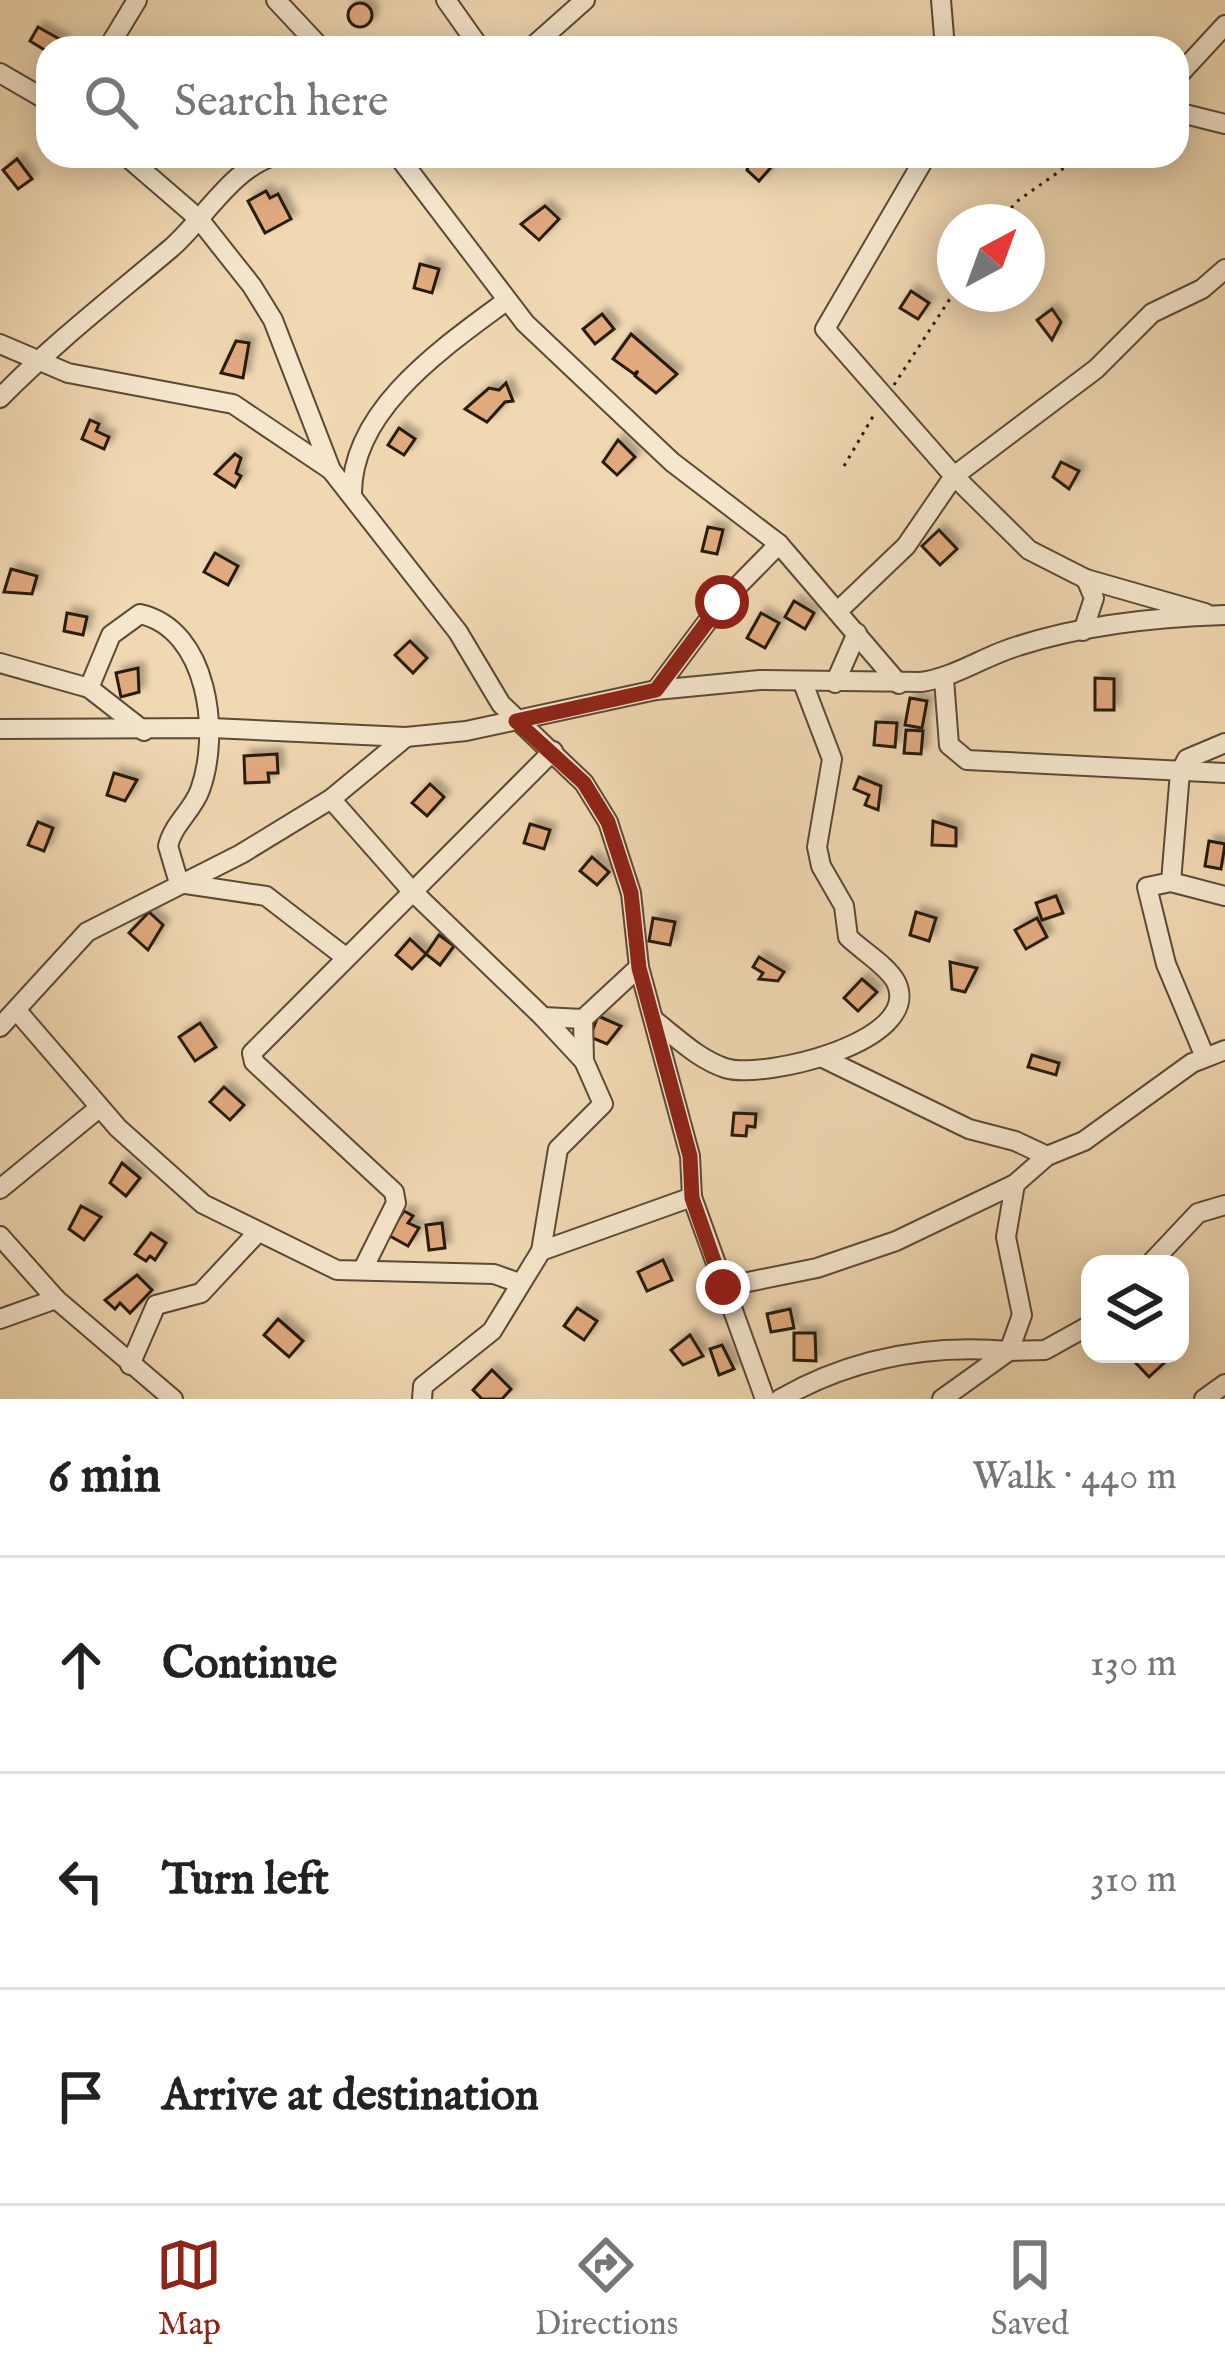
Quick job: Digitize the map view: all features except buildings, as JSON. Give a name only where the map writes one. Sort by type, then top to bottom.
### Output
[{"type":"street","points":[[115,36],[136,0]]},
{"type":"street","points":[[276,0],[312,36]]},
{"type":"street","points":[[446,0],[472,36]]},
{"type":"street","points":[[544,36],[585,0]]},
{"type":"street","points":[[941,0],[944,36]]},
{"type":"street","points":[[1189,64],[1221,30],[1225,8]]},
{"type":"street","points":[[301,36],[302,22]]},
{"type":"street","points":[[0,74],[36,94]]},
{"type":"street","points":[[1189,115],[1225,124]]},
{"type":"street","points":[[140,168],[199,219],[273,320],[332,470],[458,632],[516,721],[584,783],[608,822],[631,893],[639,968],[690,1156],[692,1198],[765,1399]]},
{"type":"street","points":[[0,398],[256,168]]},
{"type":"street","points":[[407,168],[506,302],[672,462],[779,544],[899,684]]},
{"type":"street","points":[[920,168],[903,203],[826,321],[831,339],[953,476],[1029,550],[1086,579],[1219,616]]},
{"type":"street","points":[[839,610],[905,546],[953,476],[1096,369],[1152,313],[1202,289],[1225,269]]},
{"type":"street","points":[[352,496],[357,460],[380,415],[456,338],[506,302]]},
{"type":"street","points":[[0,344],[37,361],[125,386],[233,404],[332,470]]},
{"type":"street","points":[[656,690],[722,602],[779,544]]},
{"type":"street","points":[[1083,631],[1094,598],[1086,579]]},
{"type":"street","points":[[89,688],[111,635],[140,614],[158,618],[177,632],[191,653],[212,728],[199,794],[168,846],[179,884]]},
{"type":"street","points":[[3,734],[212,728],[406,737],[516,721],[656,690],[760,680],[899,684],[944,679],[1016,646],[1083,631],[1219,616]]},
{"type":"street","points":[[835,683],[857,633]]},
{"type":"street","points":[[0,663],[89,688],[144,731]]},
{"type":"street","points":[[944,679],[949,745],[967,760],[1225,773]]},
{"type":"street","points":[[654,1020],[727,1069],[754,1072],[821,1057],[868,1037],[892,1015],[899,997],[895,980],[848,937],[844,906],[821,866],[817,847],[832,759],[803,682]]},
{"type":"street","points":[[0,1027],[87,932],[241,854],[331,799],[406,737]]},
{"type":"street","points":[[1171,883],[1180,772],[1187,759],[1225,743]]},
{"type":"street","points":[[364,1269],[396,1203],[394,1192],[308,1118],[254,1062],[252,1053],[553,751]]},
{"type":"street","points":[[331,799],[411,890],[584,1061],[603,1104],[558,1149],[542,1251],[492,1330],[423,1386],[422,1399]]},
{"type":"street","points":[[723,1287],[817,1268],[896,1241],[1016,1184],[1047,1156],[1084,1141],[1215,1053],[1154,926],[1147,886],[1171,883],[1225,896]]},
{"type":"street","points":[[179,884],[266,896],[344,956]]},
{"type":"street","points":[[543,1017],[583,1019],[639,968]]},
{"type":"street","points":[[18,1012],[99,1108],[188,1195],[313,1262],[337,1270],[494,1274],[519,1283]]},
{"type":"street","points":[[583,1019],[584,1061]]},
{"type":"street","points":[[821,1057],[969,1130],[1015,1141],[1047,1156]]},
{"type":"street","points":[[0,1189],[99,1108]]},
{"type":"street","points":[[942,1399],[1010,1351],[1022,1315],[1006,1238],[1016,1184]]},
{"type":"street","points":[[542,1251],[692,1198]]},
{"type":"street","points":[[1158,1255],[1198,1213],[1225,1205]]},
{"type":"street","points":[[130,1365],[156,1305],[202,1292],[258,1232]]},
{"type":"street","points":[[0,1236],[56,1299],[172,1399]]},
{"type":"street","points":[[0,1319],[56,1299]]},
{"type":"street","points":[[780,1399],[841,1367],[875,1359],[1045,1350],[1081,1330]]},
{"type":"street","points":[[1204,1399],[1225,1384]]},
{"type":"path","points":[[1014,204],[1064,168]]},
{"type":"path","points":[[844,466],[941,312]]},
{"type":"route","points":[[722,602],[656,690],[516,721],[584,783],[608,822],[631,893],[639,968],[680,1111],[690,1156],[692,1198],[723,1287]]}]
